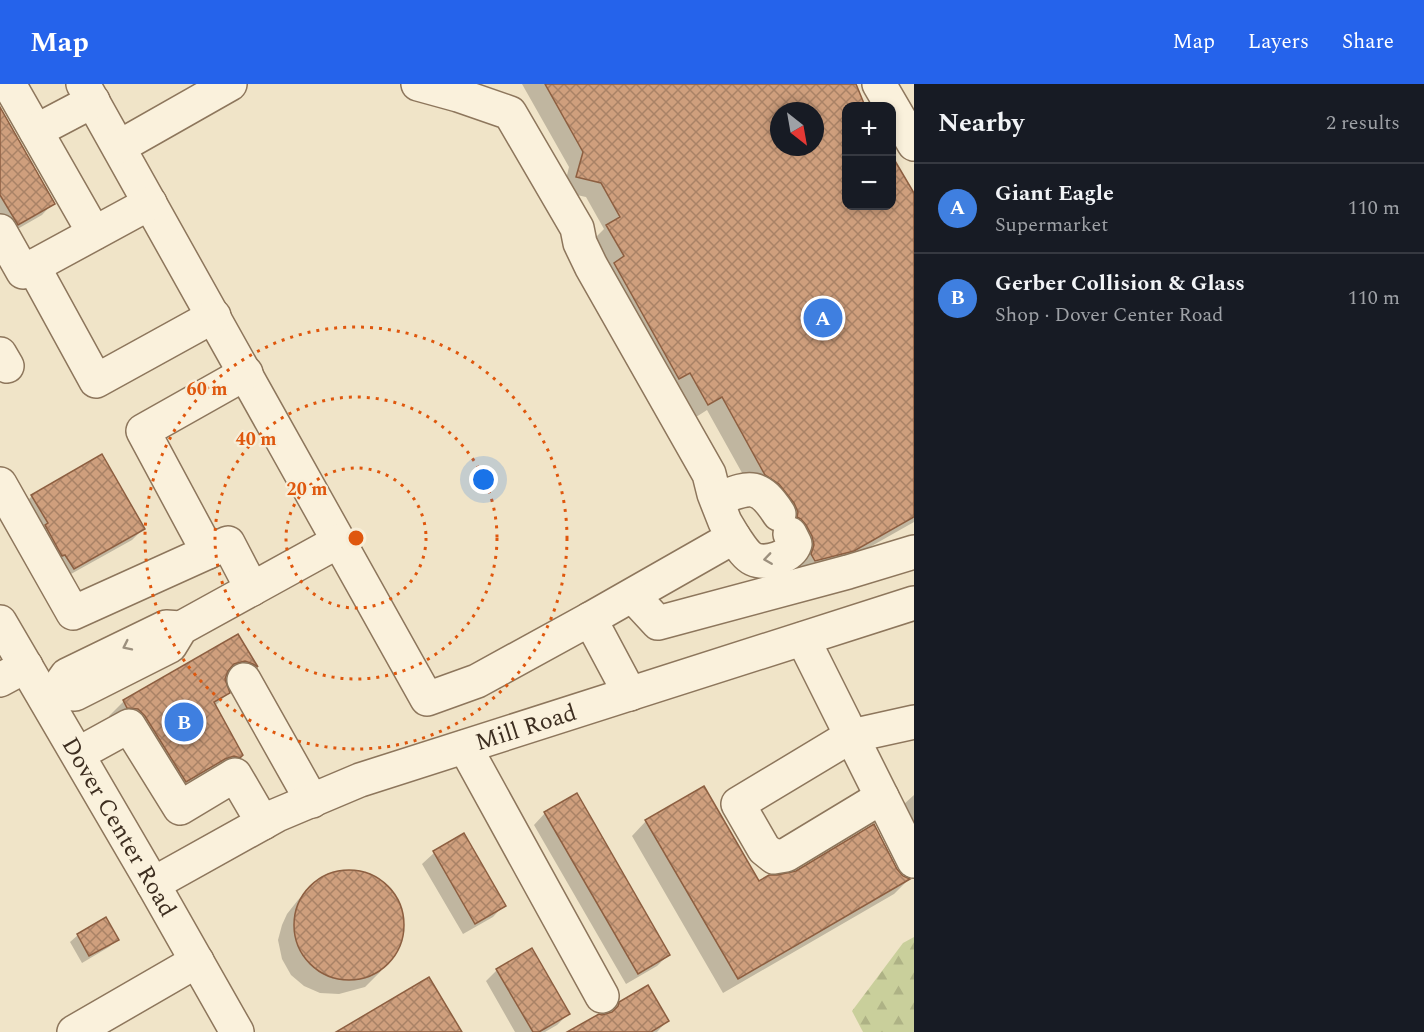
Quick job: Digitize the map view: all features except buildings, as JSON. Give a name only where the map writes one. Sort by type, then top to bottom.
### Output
[{"type":"street","points":[[9,84],[94,233]]},
{"type":"street","points":[[119,147],[230,84]]},
{"type":"street","points":[[418,84],[510,113],[577,228],[580,243],[588,261],[709,474],[717,499],[725,522],[734,537],[752,559],[763,561],[791,551],[795,544],[785,524],[771,501],[759,490],[739,491],[717,499]]},
{"type":"street","points":[[879,84],[914,144]]},
{"type":"street","points":[[36,131],[88,92],[427,699],[477,681],[633,596],[734,537]]},
{"type":"street","points":[[17,266],[94,233],[150,202]]},
{"type":"street","points":[[0,231],[17,266],[96,381],[214,316]]},
{"type":"street","points":[[208,552],[142,431],[246,373]]},
{"type":"street","points":[[0,484],[73,613],[228,543],[252,589]]},
{"type":"street","points":[[50,695],[67,675],[166,627],[181,628],[339,541]]},
{"type":"street","points":[[633,596],[658,623],[914,552]]},
{"type":"street","name":"Mill Road","points":[[153,884],[277,815],[360,780],[914,603]]},
{"type":"street","points":[[590,620],[630,694]]},
{"type":"street","name":"Dover Center Road","points":[[0,622],[13,673],[50,695],[78,754],[237,1032]]},
{"type":"street","points":[[803,639],[914,861]]},
{"type":"street","points":[[244,680],[312,801]]},
{"type":"street","points":[[882,797],[786,855],[774,857],[764,849],[738,804],[851,736],[914,722]]},
{"type":"street","points":[[78,754],[129,726],[180,808],[235,776],[263,823]]},
{"type":"street","points":[[465,747],[602,996]]},
{"type":"street","points":[[74,1032],[197,961]]},
{"type":"green space","points":[[914,937],[914,1032],[863,1032],[852,1011],[903,943]]},
{"type":"place","name":"Giant Eagle","points":[[823,318]]},
{"type":"place","name":"Gerber Collision & Glass","points":[[184,722]]}]
